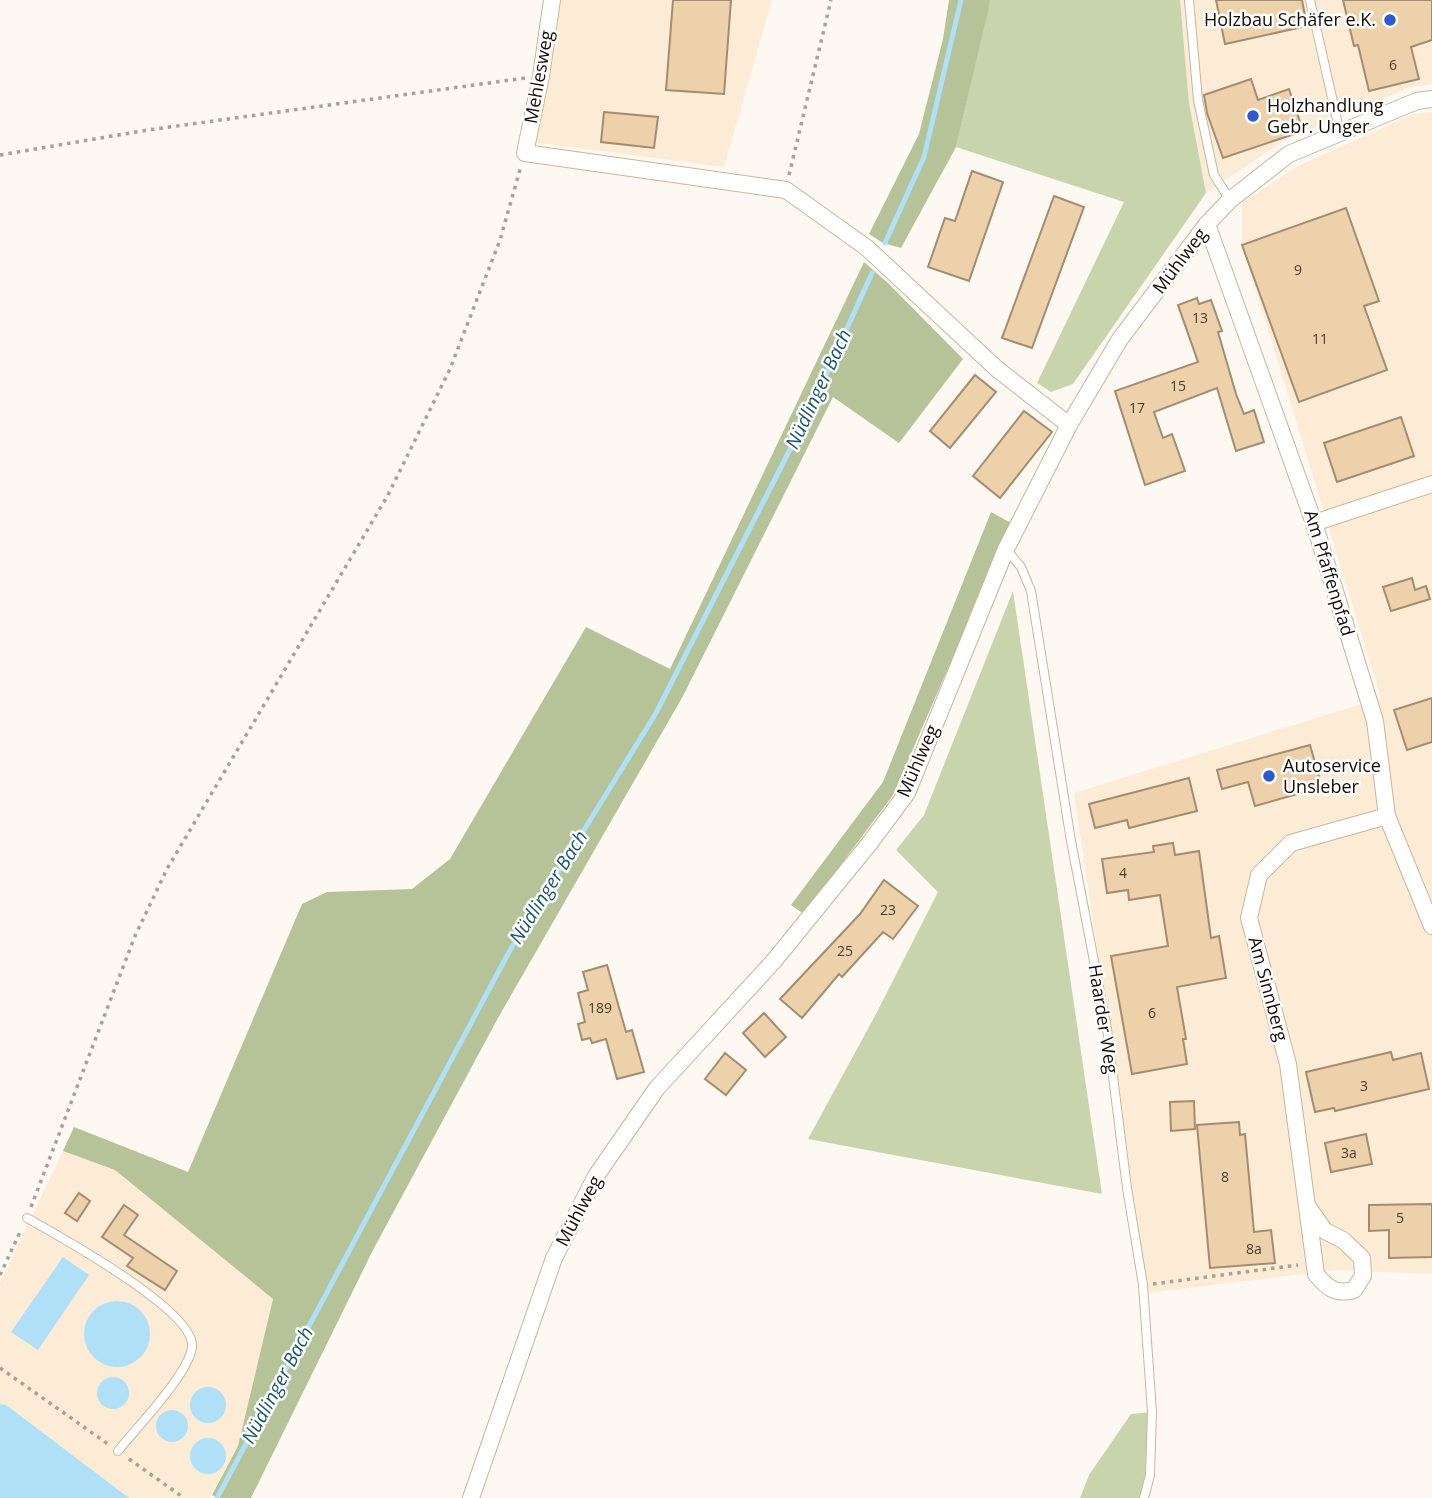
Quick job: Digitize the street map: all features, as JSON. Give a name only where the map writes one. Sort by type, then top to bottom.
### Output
[{"type":"street","name":"Mehlesweg","points":[[525,153],[541,76],[552,0]]},
{"type":"street","name":"Mühlweg","points":[[471,1498],[554,1258],[596,1176],[657,1088],[773,962],[869,845],[907,793],[1006,549],[1069,425],[1120,339],[1207,224],[1230,200],[1289,154],[1418,101],[1432,99]]},
{"type":"street","points":[[525,153],[786,190],[867,248],[997,369],[1069,425]]},
{"type":"street","name":"Am Pfaffenpfad","points":[[1207,224],[1314,523],[1375,721],[1387,816],[1432,926]]},
{"type":"street","points":[[1314,523],[1432,484]]},
{"type":"street","name":"Am Sinnberg","points":[[1308,1207],[1325,1231],[1343,1240],[1362,1258],[1363,1276],[1354,1290],[1343,1293],[1326,1287],[1316,1274],[1288,1064],[1249,918],[1259,875],[1291,843],[1387,816]]},
{"type":"lane","points":[[1189,0],[1198,100],[1214,175],[1230,200]]},
{"type":"lane","points":[[1310,0],[1339,133]]},
{"type":"lane","name":"Haarder Weg","points":[[1006,549],[1021,568],[1031,592],[1071,841],[1107,1029],[1127,1188],[1143,1285],[1152,1412],[1150,1475],[1144,1498]]},
{"type":"lane","points":[[27,1218],[90,1254],[155,1299],[188,1331],[192,1345],[186,1367],[118,1451]]},
{"type":"path","points":[[786,190],[831,0]]},
{"type":"path","points":[[0,155],[148,130],[541,76]]},
{"type":"path","points":[[0,1275],[27,1218],[135,936],[167,869],[388,495],[450,369],[500,240],[525,153]]},
{"type":"path","points":[[1143,1285],[1314,1263]]},
{"type":"path","points":[[0,1368],[184,1498]]},
{"type":"shaded area","points":[[550,0],[772,0],[724,167],[531,142]]},
{"type":"shaded area","points":[[1180,0],[1432,0],[1432,84],[1410,87],[1282,142],[1206,193],[1189,103]]},
{"type":"shaded area","points":[[1432,112],[1432,1274],[1336,1270],[1148,1293],[1074,793],[1381,698],[1242,245],[1242,203],[1298,166],[1414,114]]},
{"type":"shaded area","points":[[63,1151],[115,1170],[273,1299],[238,1446],[209,1498],[0,1498],[0,1283]]},
{"type":"green space","points":[[949,0],[990,0],[956,147],[901,248],[883,243],[869,234],[919,134],[943,39]]},
{"type":"green space","points":[[990,0],[1180,0],[1189,103],[1206,193],[1073,384],[1051,392],[1037,383],[1124,202],[956,147]]},
{"type":"green space","points":[[864,262],[963,359],[899,443],[833,397],[683,696],[498,1018],[373,1250],[251,1498],[217,1498],[212,1495],[238,1446],[273,1299],[115,1170],[63,1151],[74,1127],[188,1172],[302,904],[327,892],[412,889],[450,859],[586,627],[670,669]]},
{"type":"green space","points":[[991,512],[1011,523],[893,795],[804,914],[791,905],[883,782]]},
{"type":"green space","points":[[1013,591],[1102,1194],[808,1139],[938,892],[896,850],[924,815]]},
{"type":"green space","points":[[1152,1412],[1144,1498],[1080,1498],[1089,1475],[1131,1414]]},
{"type":"water","points":[[63,1257],[89,1275],[38,1350],[11,1332]]},
{"type":"water","points":[[117,1301],[130,1304],[140,1311],[147,1321],[150,1334],[147,1347],[140,1357],[130,1364],[117,1367],[104,1364],[94,1357],[87,1347],[84,1334],[87,1321],[94,1311],[104,1304]]},
{"type":"water","points":[[113,1377],[124,1382],[129,1393],[124,1404],[113,1409],[102,1404],[97,1393],[102,1382]]},
{"type":"water","points":[[208,1387],[221,1392],[226,1405],[221,1418],[208,1423],[195,1418],[190,1405],[195,1392]]},
{"type":"water","points":[[0,1404],[6,1405],[129,1498],[0,1498]]},
{"type":"water","points":[[172,1410],[183,1415],[188,1426],[183,1437],[172,1442],[161,1437],[156,1426],[161,1415]]},
{"type":"water","points":[[208,1438],[220,1444],[226,1456],[220,1468],[208,1474],[196,1468],[190,1456],[196,1444]]},
{"type":"building","points":[[673,0],[731,0],[724,94],[666,90]]},
{"type":"building","points":[[1216,0],[1302,0],[1307,26],[1225,44]]},
{"type":"building","name":"Holzbau Schäfer e.K.","points":[[1343,0],[1432,0],[1432,40],[1411,47],[1419,79],[1369,91]]},
{"type":"building","name":"Holzhandlung Gebr. Unger","points":[[1251,79],[1258,100],[1289,89],[1303,131],[1223,158],[1207,113],[1204,95]]},
{"type":"building","points":[[604,112],[658,117],[654,148],[601,142]]},
{"type":"building","points":[[972,171],[1003,182],[969,281],[928,267],[945,218],[955,221]]},
{"type":"building","points":[[1054,196],[1084,207],[1032,348],[1002,338]]},
{"type":"building","points":[[1346,208],[1379,301],[1364,306],[1387,370],[1299,402],[1242,245]]},
{"type":"building","points":[[1197,298],[1199,304],[1211,300],[1222,331],[1218,332],[1236,394],[1244,414],[1254,410],[1264,442],[1236,451],[1217,388],[1154,412],[1163,438],[1172,434],[1185,471],[1145,485],[1115,391],[1198,362],[1178,305]]},
{"type":"building","points":[[975,375],[996,392],[950,448],[930,431]]},
{"type":"building","points":[[1024,411],[1052,432],[1000,498],[973,476]]},
{"type":"building","points":[[1401,417],[1414,456],[1337,482],[1324,443]]},
{"type":"building","points":[[1412,578],[1415,590],[1426,586],[1430,599],[1391,611],[1383,587]]},
{"type":"building","points":[[1432,698],[1432,742],[1407,750],[1394,710]]},
{"type":"building","name":"Autoservice Unsleber","points":[[1310,745],[1322,787],[1255,806],[1248,782],[1222,789],[1217,770]]},
{"type":"building","points":[[1189,778],[1197,811],[1129,828],[1127,820],[1095,828],[1089,804]]},
{"type":"building","points":[[1173,843],[1175,855],[1199,851],[1211,938],[1219,936],[1226,978],[1177,987],[1186,1039],[1183,1039],[1187,1064],[1132,1074],[1111,956],[1168,946],[1160,895],[1129,900],[1128,890],[1107,893],[1102,859],[1154,852],[1153,846]]},
{"type":"building","points":[[884,880],[918,906],[893,939],[883,932],[842,977],[839,974],[802,1018],[780,999],[860,914]]},
{"type":"building","points":[[607,965],[626,1032],[632,1030],[644,1072],[617,1079],[606,1039],[592,1043],[590,1038],[582,1040],[578,1024],[585,1022],[578,993],[588,990],[583,972]]},
{"type":"building","points":[[764,1013],[786,1037],[765,1057],[743,1033]]},
{"type":"building","points":[[1391,1052],[1393,1060],[1421,1053],[1429,1089],[1335,1111],[1334,1108],[1315,1112],[1306,1072]]},
{"type":"building","points":[[725,1053],[746,1070],[726,1095],[705,1079]]},
{"type":"building","points":[[1194,1101],[1195,1129],[1171,1131],[1170,1102]]},
{"type":"building","points":[[1239,1122],[1240,1135],[1245,1134],[1254,1232],[1271,1230],[1275,1263],[1210,1268],[1197,1125]]},
{"type":"building","points":[[1366,1134],[1372,1164],[1331,1172],[1325,1143]]},
{"type":"building","points":[[79,1193],[90,1201],[77,1221],[65,1213]]},
{"type":"building","points":[[1432,1204],[1432,1257],[1389,1258],[1389,1230],[1369,1231],[1369,1205]]},
{"type":"building","points":[[124,1205],[138,1215],[124,1235],[177,1271],[165,1290],[127,1266],[133,1258],[102,1237]]},
{"type":"waterway","name":"Nüdlinger Bach","points":[[885,243],[924,157],[961,0]]},
{"type":"waterway","name":"Nüdlinger Bach","points":[[217,1498],[509,952],[656,713],[810,410],[872,273]]},
{"type":"place","name":"Holzbau Schäfer e.K.","points":[[1390,20]]},
{"type":"place","name":"Holzhandlung Gebr. Unger","points":[[1253,116]]},
{"type":"place","name":"Autoservice Unsleber","points":[[1269,776]]}]
